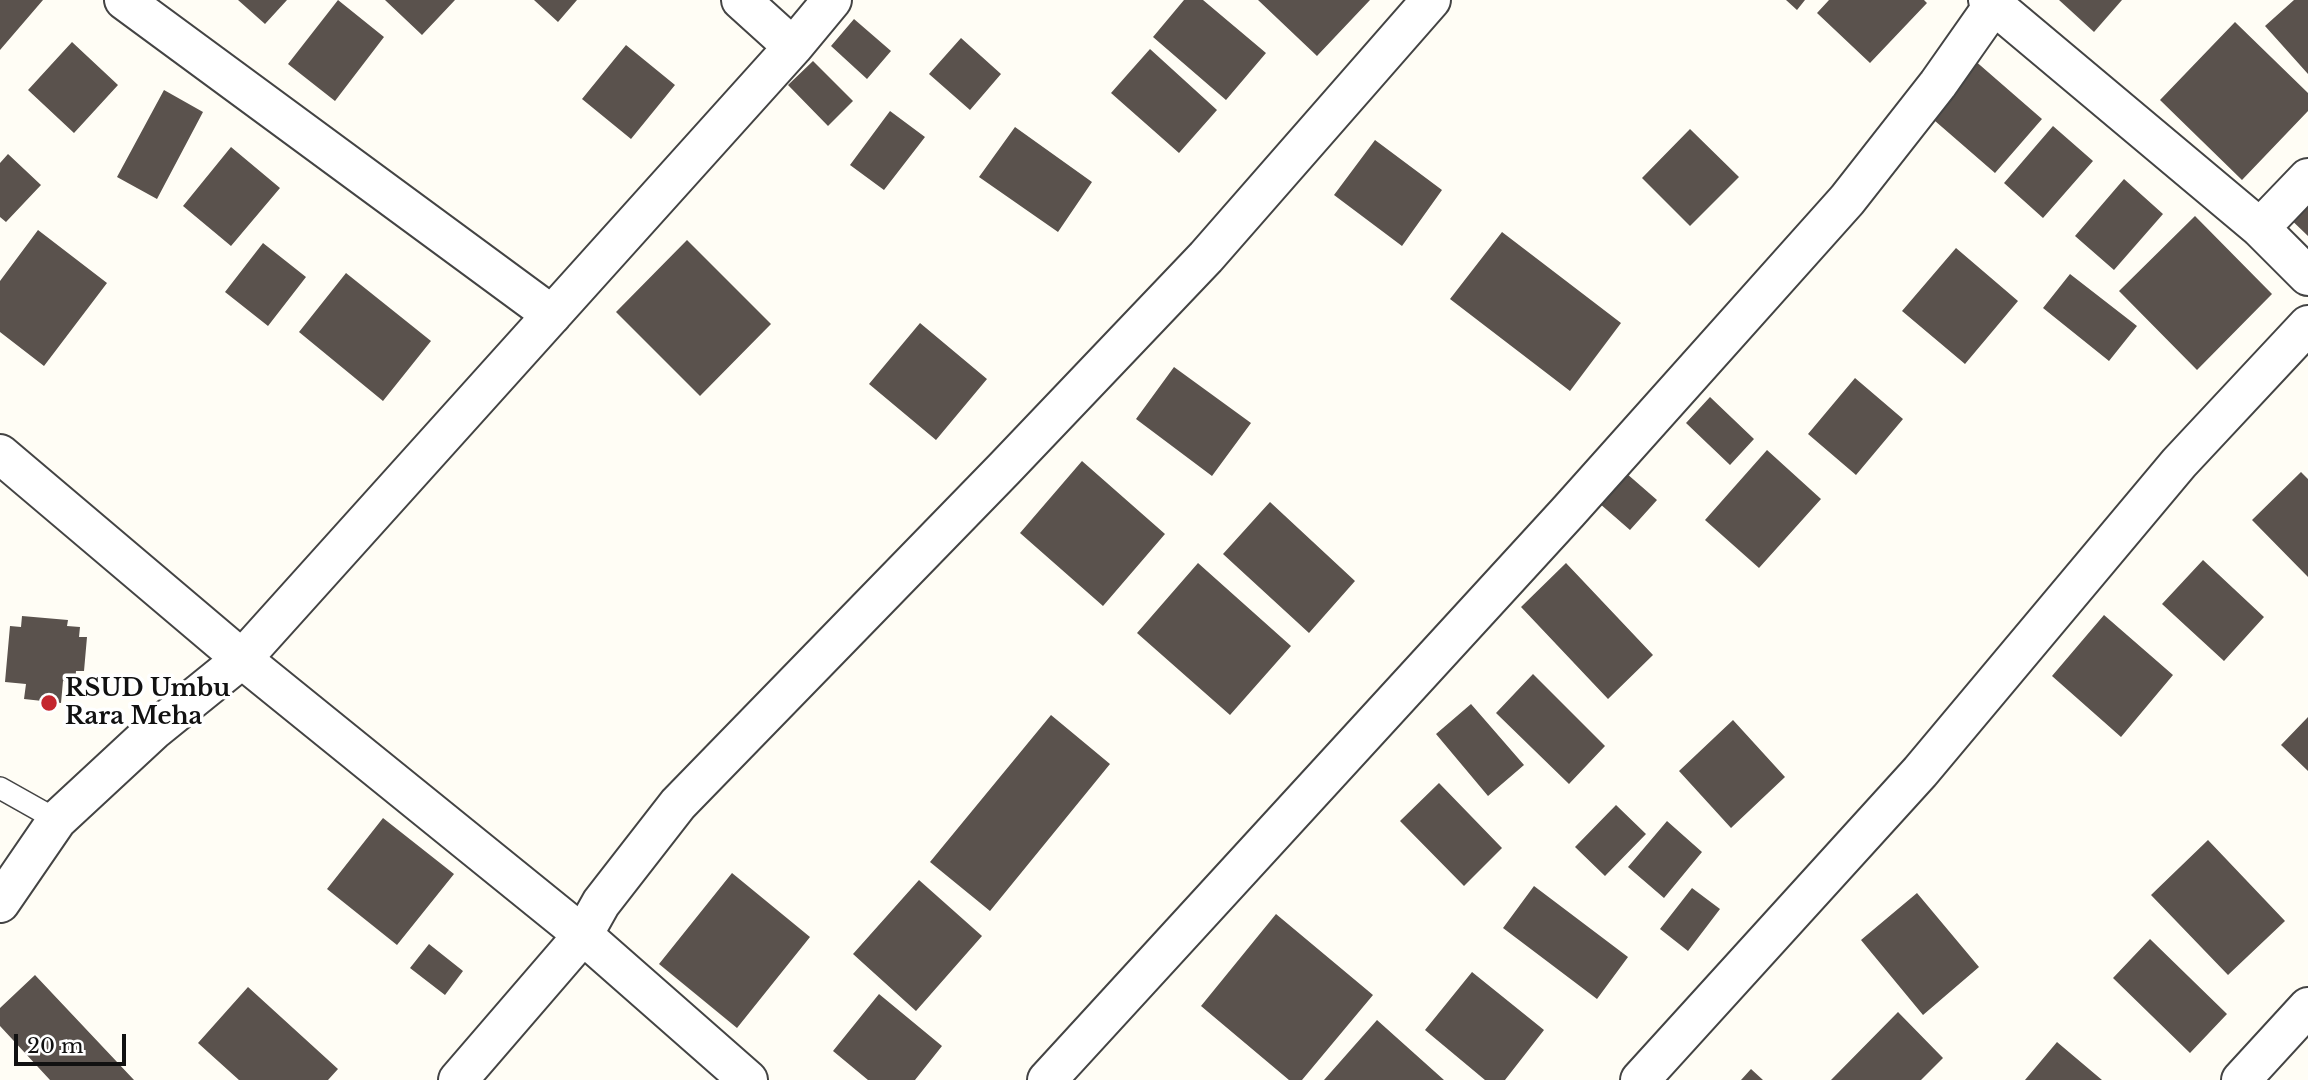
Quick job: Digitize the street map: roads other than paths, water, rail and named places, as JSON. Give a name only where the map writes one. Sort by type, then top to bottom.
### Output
[{"type":"street","points":[[124,0],[552,315]]},
{"type":"street","points":[[741,0],[793,47]]},
{"type":"street","points":[[0,904],[57,820],[153,731],[242,659],[793,47],[832,0]]},
{"type":"street","points":[[458,1080],[583,935],[601,903],[678,804],[1014,459],[1206,257],[1431,0]]},
{"type":"street","points":[[1047,1080],[1568,512],[1847,200],[1938,83],[1993,2],[2260,229],[2308,276]]},
{"type":"street","points":[[2260,229],[2308,178]]},
{"type":"street","points":[[1640,1080],[1920,772],[2179,464],[2308,325]]},
{"type":"street","points":[[0,454],[242,659],[583,935],[748,1080]]},
{"type":"street","points":[[2241,1080],[2308,1007]]},
{"type":"lane","points":[[0,788],[57,820]]},
{"type":"place","name":"RSUD Umbu Rara Meha","points":[[49,703]]}]
